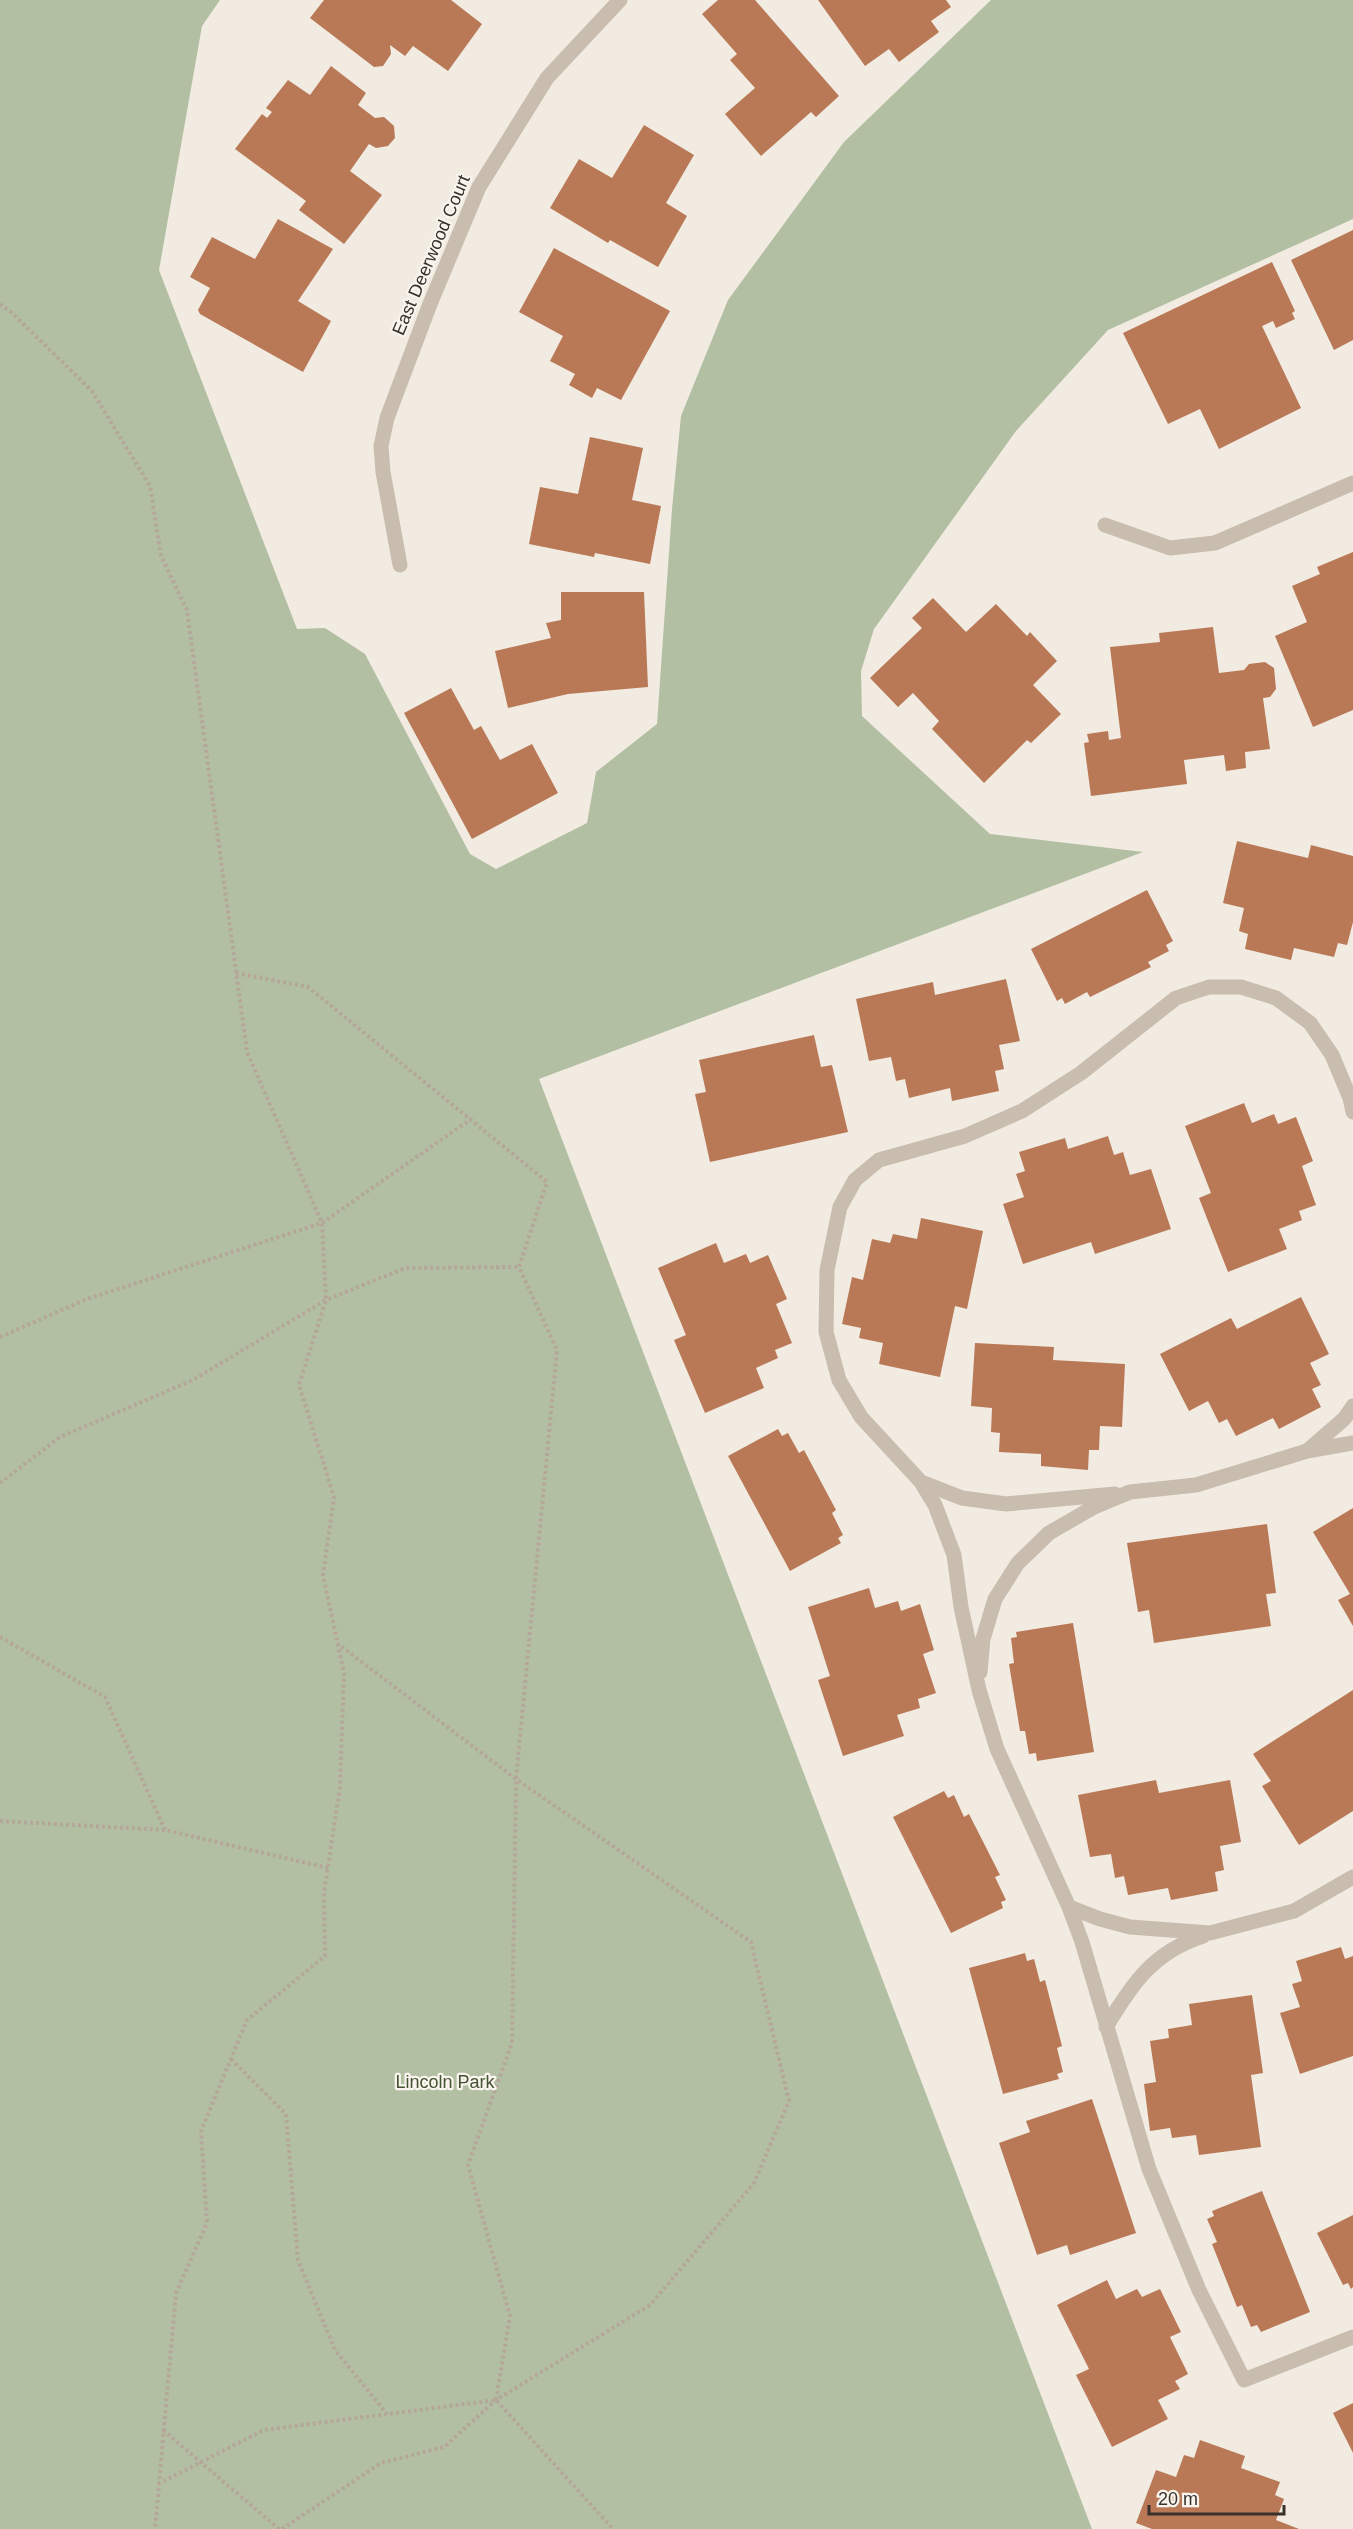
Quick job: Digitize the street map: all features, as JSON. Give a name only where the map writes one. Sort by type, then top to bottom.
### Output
[{"type":"street","name":"East Deerwood Court","points":[[400,566],[383,472],[381,446],[387,418],[430,304],[479,187],[546,78],[620,0]]},
{"type":"street","points":[[1105,525],[1170,548],[1193,547],[1215,543],[1353,483]]},
{"type":"street","points":[[1353,1112],[1350,1098],[1332,1055],[1310,1023],[1276,998],[1241,987],[1209,987],[1176,998],[1081,1073],[1022,1111],[965,1136],[879,1160],[855,1180],[840,1207],[826,1270],[826,1332],[839,1380],[861,1418],[921,1482],[935,1505],[954,1555],[979,1690],[998,1749],[1069,1907],[1082,1942],[1149,2169],[1199,2290],[1244,2380],[1353,2337]]},
{"type":"street","points":[[1308,1451],[1344,1419],[1353,1406]]},
{"type":"street","points":[[921,1482],[962,1498],[1006,1504],[1196,1485],[1308,1451],[1353,1443]]},
{"type":"street","points":[[979,1690],[982,1639],[995,1599],[1018,1563],[1049,1533],[1094,1507],[1130,1492]]},
{"type":"street","points":[[1106,2027],[1131,1985],[1163,1954],[1182,1942],[1294,1911],[1353,1877]]},
{"type":"street","points":[[1069,1907],[1130,1927],[1210,1933]]},
{"type":"path","points":[[0,304],[93,391],[150,486],[161,556],[187,610],[247,1052],[322,1223],[326,1300],[299,1384],[334,1497],[323,1575],[344,1673],[340,1787],[324,1893],[325,1956],[248,2020],[201,2131],[207,2223],[176,2293],[155,2529]]},
{"type":"path","points":[[236,973],[309,987],[547,1182],[519,1267],[557,1350],[516,1779],[512,2043],[468,2165],[510,2316],[496,2400]]},
{"type":"path","points":[[0,1337],[87,1299],[322,1223],[471,1119]]},
{"type":"path","points":[[0,1483],[60,1437],[193,1380],[326,1300],[405,1268],[519,1267]]},
{"type":"path","points":[[0,1637],[105,1697],[165,1830]]},
{"type":"path","points":[[163,2430],[280,2529],[381,2463],[444,2447],[496,2400],[651,2305],[754,2183],[789,2101],[751,1942],[516,1779],[338,1644]]},
{"type":"path","points":[[0,1821],[165,1830],[328,1868]]},
{"type":"path","points":[[231,2059],[286,2114],[298,2260],[335,2350],[387,2414]]},
{"type":"path","points":[[158,2484],[264,2430],[496,2400]]},
{"type":"path","points":[[496,2400],[613,2529]]},
{"type":"green space","name":"Lincoln Park","points":[[0,0],[220,0],[202,26],[159,270],[297,629],[325,628],[365,654],[470,854],[496,869],[587,823],[596,772],[657,724],[681,416],[728,300],[844,142],[991,0],[1353,0],[1353,219],[1108,330],[1016,431],[874,629],[861,671],[862,716],[990,834],[1143,852],[539,1079],[1092,2529],[0,2529]]},
{"type":"building","points":[[324,0],[451,0],[482,24],[448,71],[413,46],[405,56],[390,45],[391,54],[383,66],[374,67],[310,18]]},
{"type":"building","points":[[718,0],[755,0],[839,96],[816,117],[811,112],[761,156],[725,114],[755,88],[730,60],[737,54],[702,14]]},
{"type":"building","points":[[818,0],[946,0],[951,7],[931,21],[939,32],[899,62],[889,49],[865,66]]},
{"type":"building","points":[[331,66],[366,93],[358,105],[375,118],[384,117],[394,126],[395,138],[388,146],[376,148],[369,144],[350,171],[382,195],[344,244],[299,210],[306,201],[235,149],[262,114],[267,118],[272,112],[266,108],[288,80],[310,95]]},
{"type":"building","points":[[644,125],[694,155],[666,203],[687,216],[658,267],[610,240],[608,243],[550,208],[579,159],[612,178]]},
{"type":"building","points":[[278,219],[333,249],[298,301],[331,321],[303,372],[200,314],[198,310],[210,288],[190,277],[212,237],[255,259]]},
{"type":"building","points":[[1353,230],[1353,340],[1334,350],[1291,260]]},
{"type":"building","points":[[554,248],[670,311],[621,400],[597,388],[592,398],[569,385],[575,374],[550,361],[563,336],[519,312]]},
{"type":"building","points":[[1272,262],[1295,311],[1292,313],[1295,319],[1276,328],[1273,321],[1262,326],[1301,408],[1219,449],[1200,409],[1168,424],[1123,333]]},
{"type":"building","points":[[590,437],[643,448],[632,500],[661,506],[650,564],[595,553],[594,557],[529,544],[540,487],[578,494]]},
{"type":"building","points":[[1353,552],[1353,710],[1313,727],[1275,636],[1307,622],[1292,586],[1320,574],[1317,567]]},
{"type":"building","points":[[561,592],[644,592],[648,687],[568,694],[508,708],[495,651],[551,638],[546,623],[561,620]]},
{"type":"building","points":[[933,598],[966,632],[996,604],[1027,636],[1030,632],[1057,661],[1033,685],[1061,714],[1031,743],[1027,740],[984,783],[932,729],[939,721],[913,693],[898,707],[870,678],[922,628],[912,618]]},
{"type":"building","points":[[1213,627],[1219,673],[1244,670],[1249,664],[1265,662],[1274,668],[1276,689],[1270,697],[1263,698],[1270,749],[1245,752],[1246,768],[1226,771],[1224,755],[1184,760],[1187,784],[1091,796],[1084,743],[1089,742],[1087,734],[1108,731],[1109,740],[1121,738],[1110,647],[1160,642],[1159,633]]},
{"type":"building","points":[[451,688],[474,730],[481,726],[500,760],[532,744],[558,793],[472,839],[404,713]]},
{"type":"building","points":[[1237,841],[1308,858],[1311,845],[1353,856],[1353,922],[1347,945],[1338,943],[1334,957],[1294,948],[1291,960],[1245,949],[1248,934],[1239,931],[1244,908],[1223,903]]},
{"type":"building","points":[[1147,890],[1173,941],[1166,945],[1169,951],[1148,962],[1151,967],[1090,997],[1087,992],[1065,1004],[1062,998],[1057,1001],[1031,949]]},
{"type":"building","points":[[1006,979],[1020,1041],[999,1045],[1004,1069],[995,1071],[999,1091],[952,1101],[950,1088],[909,1098],[905,1079],[896,1081],[891,1057],[869,1061],[856,999],[933,982],[935,995]]},
{"type":"building","points":[[814,1035],[821,1067],[832,1065],[848,1132],[710,1162],[695,1094],[706,1092],[699,1060]]},
{"type":"building","points":[[1244,1103],[1252,1123],[1274,1114],[1278,1124],[1296,1117],[1313,1161],[1302,1166],[1316,1205],[1299,1211],[1302,1220],[1279,1229],[1287,1249],[1228,1272],[1199,1198],[1211,1193],[1185,1126]]},
{"type":"building","points":[[1108,1136],[1114,1155],[1123,1152],[1130,1175],[1151,1169],[1171,1229],[1095,1254],[1091,1242],[1023,1264],[1003,1204],[1024,1197],[1016,1174],[1025,1171],[1019,1152],[1065,1138],[1068,1149]]},
{"type":"building","points":[[921,1218],[983,1231],[967,1309],[955,1306],[940,1377],[879,1364],[883,1343],[859,1338],[861,1328],[842,1324],[852,1277],[863,1280],[872,1239],[890,1243],[893,1234],[917,1239]]},
{"type":"building","points":[[716,1243],[724,1263],[746,1254],[750,1263],[768,1255],[787,1299],[776,1304],[792,1343],[775,1350],[778,1358],[756,1368],[764,1388],[705,1413],[674,1340],[686,1335],[658,1268]]},
{"type":"building","points":[[1301,1297],[1329,1354],[1310,1363],[1321,1385],[1312,1389],[1321,1407],[1279,1429],[1273,1418],[1236,1436],[1227,1419],[1219,1423],[1208,1401],[1189,1411],[1160,1354],[1231,1318],[1237,1329]]},
{"type":"building","points":[[975,1343],[1054,1347],[1053,1360],[1125,1364],[1122,1427],[1100,1426],[1099,1450],[1089,1450],[1088,1470],[1041,1466],[1041,1454],[999,1452],[1000,1433],[991,1432],[992,1408],[971,1406]]},
{"type":"building","points":[[778,1429],[782,1436],[788,1433],[799,1453],[804,1450],[836,1510],[832,1513],[843,1535],[838,1538],[841,1543],[790,1571],[728,1456]]},
{"type":"building","points":[[1353,1508],[1353,1626],[1338,1600],[1350,1594],[1313,1532]]},
{"type":"building","points":[[1267,1524],[1276,1593],[1266,1594],[1271,1626],[1154,1643],[1149,1610],[1138,1612],[1127,1543]]},
{"type":"building","points":[[869,1588],[875,1608],[898,1601],[901,1611],[920,1604],[934,1650],[923,1654],[936,1693],[918,1699],[920,1708],[897,1715],[904,1736],[843,1756],[818,1680],[830,1676],[808,1607]]},
{"type":"building","points":[[1073,1623],[1094,1752],[1037,1761],[1036,1753],[1029,1754],[1025,1731],[1020,1731],[1009,1664],[1014,1663],[1011,1638],[1017,1637],[1016,1632]]},
{"type":"building","points":[[1353,1690],[1353,1811],[1299,1845],[1262,1786],[1271,1781],[1253,1754]]},
{"type":"building","points":[[1156,1780],[1159,1793],[1230,1780],[1241,1842],[1220,1846],[1224,1870],[1215,1872],[1218,1891],[1171,1900],[1168,1888],[1128,1895],[1124,1876],[1115,1878],[1111,1854],[1090,1857],[1078,1795]]},
{"type":"building","points":[[944,1791],[948,1798],[954,1795],[964,1817],[969,1814],[1000,1875],[995,1877],[1006,1900],[1001,1902],[1003,1908],[951,1933],[893,1817]]},
{"type":"building","points":[[1341,1947],[1345,1959],[1353,1956],[1353,2056],[1300,2074],[1280,2013],[1300,2007],[1292,1984],[1302,1981],[1296,1961]]},
{"type":"building","points":[[1025,1953],[1027,1961],[1034,1959],[1040,1982],[1045,1980],[1062,2046],[1057,2048],[1063,2072],[1057,2074],[1059,2079],[1003,2094],[969,1968]]},
{"type":"building","points":[[1252,1995],[1263,2073],[1251,2075],[1261,2147],[1199,2155],[1196,2135],[1172,2138],[1170,2128],[1150,2131],[1144,2084],[1156,2082],[1150,2041],[1169,2038],[1168,2029],[1192,2025],[1189,2004]]},
{"type":"building","points":[[1092,2099],[1136,2233],[1070,2255],[1067,2245],[1037,2255],[999,2143],[1030,2132],[1026,2121]]},
{"type":"building","points":[[1262,2191],[1310,2312],[1261,2332],[1257,2325],[1251,2327],[1242,2305],[1237,2307],[1212,2244],[1217,2242],[1207,2219],[1214,2216],[1212,2211]]},
{"type":"building","points":[[1353,2215],[1353,2287],[1351,2289],[1348,2283],[1343,2285],[1317,2233]]},
{"type":"building","points":[[1107,2280],[1116,2299],[1137,2289],[1142,2297],[1160,2289],[1181,2332],[1170,2337],[1188,2374],[1175,2381],[1180,2389],[1158,2400],[1168,2419],[1112,2447],[1076,2375],[1089,2369],[1057,2305]]},
{"type":"building","points":[[1353,2403],[1353,2453],[1333,2413]]},
{"type":"building","points":[[1200,2440],[1245,2456],[1241,2468],[1280,2482],[1275,2495],[1284,2499],[1276,2520],[1299,2529],[1152,2529],[1136,2523],[1156,2470],[1176,2477],[1184,2455],[1194,2458]]}]
